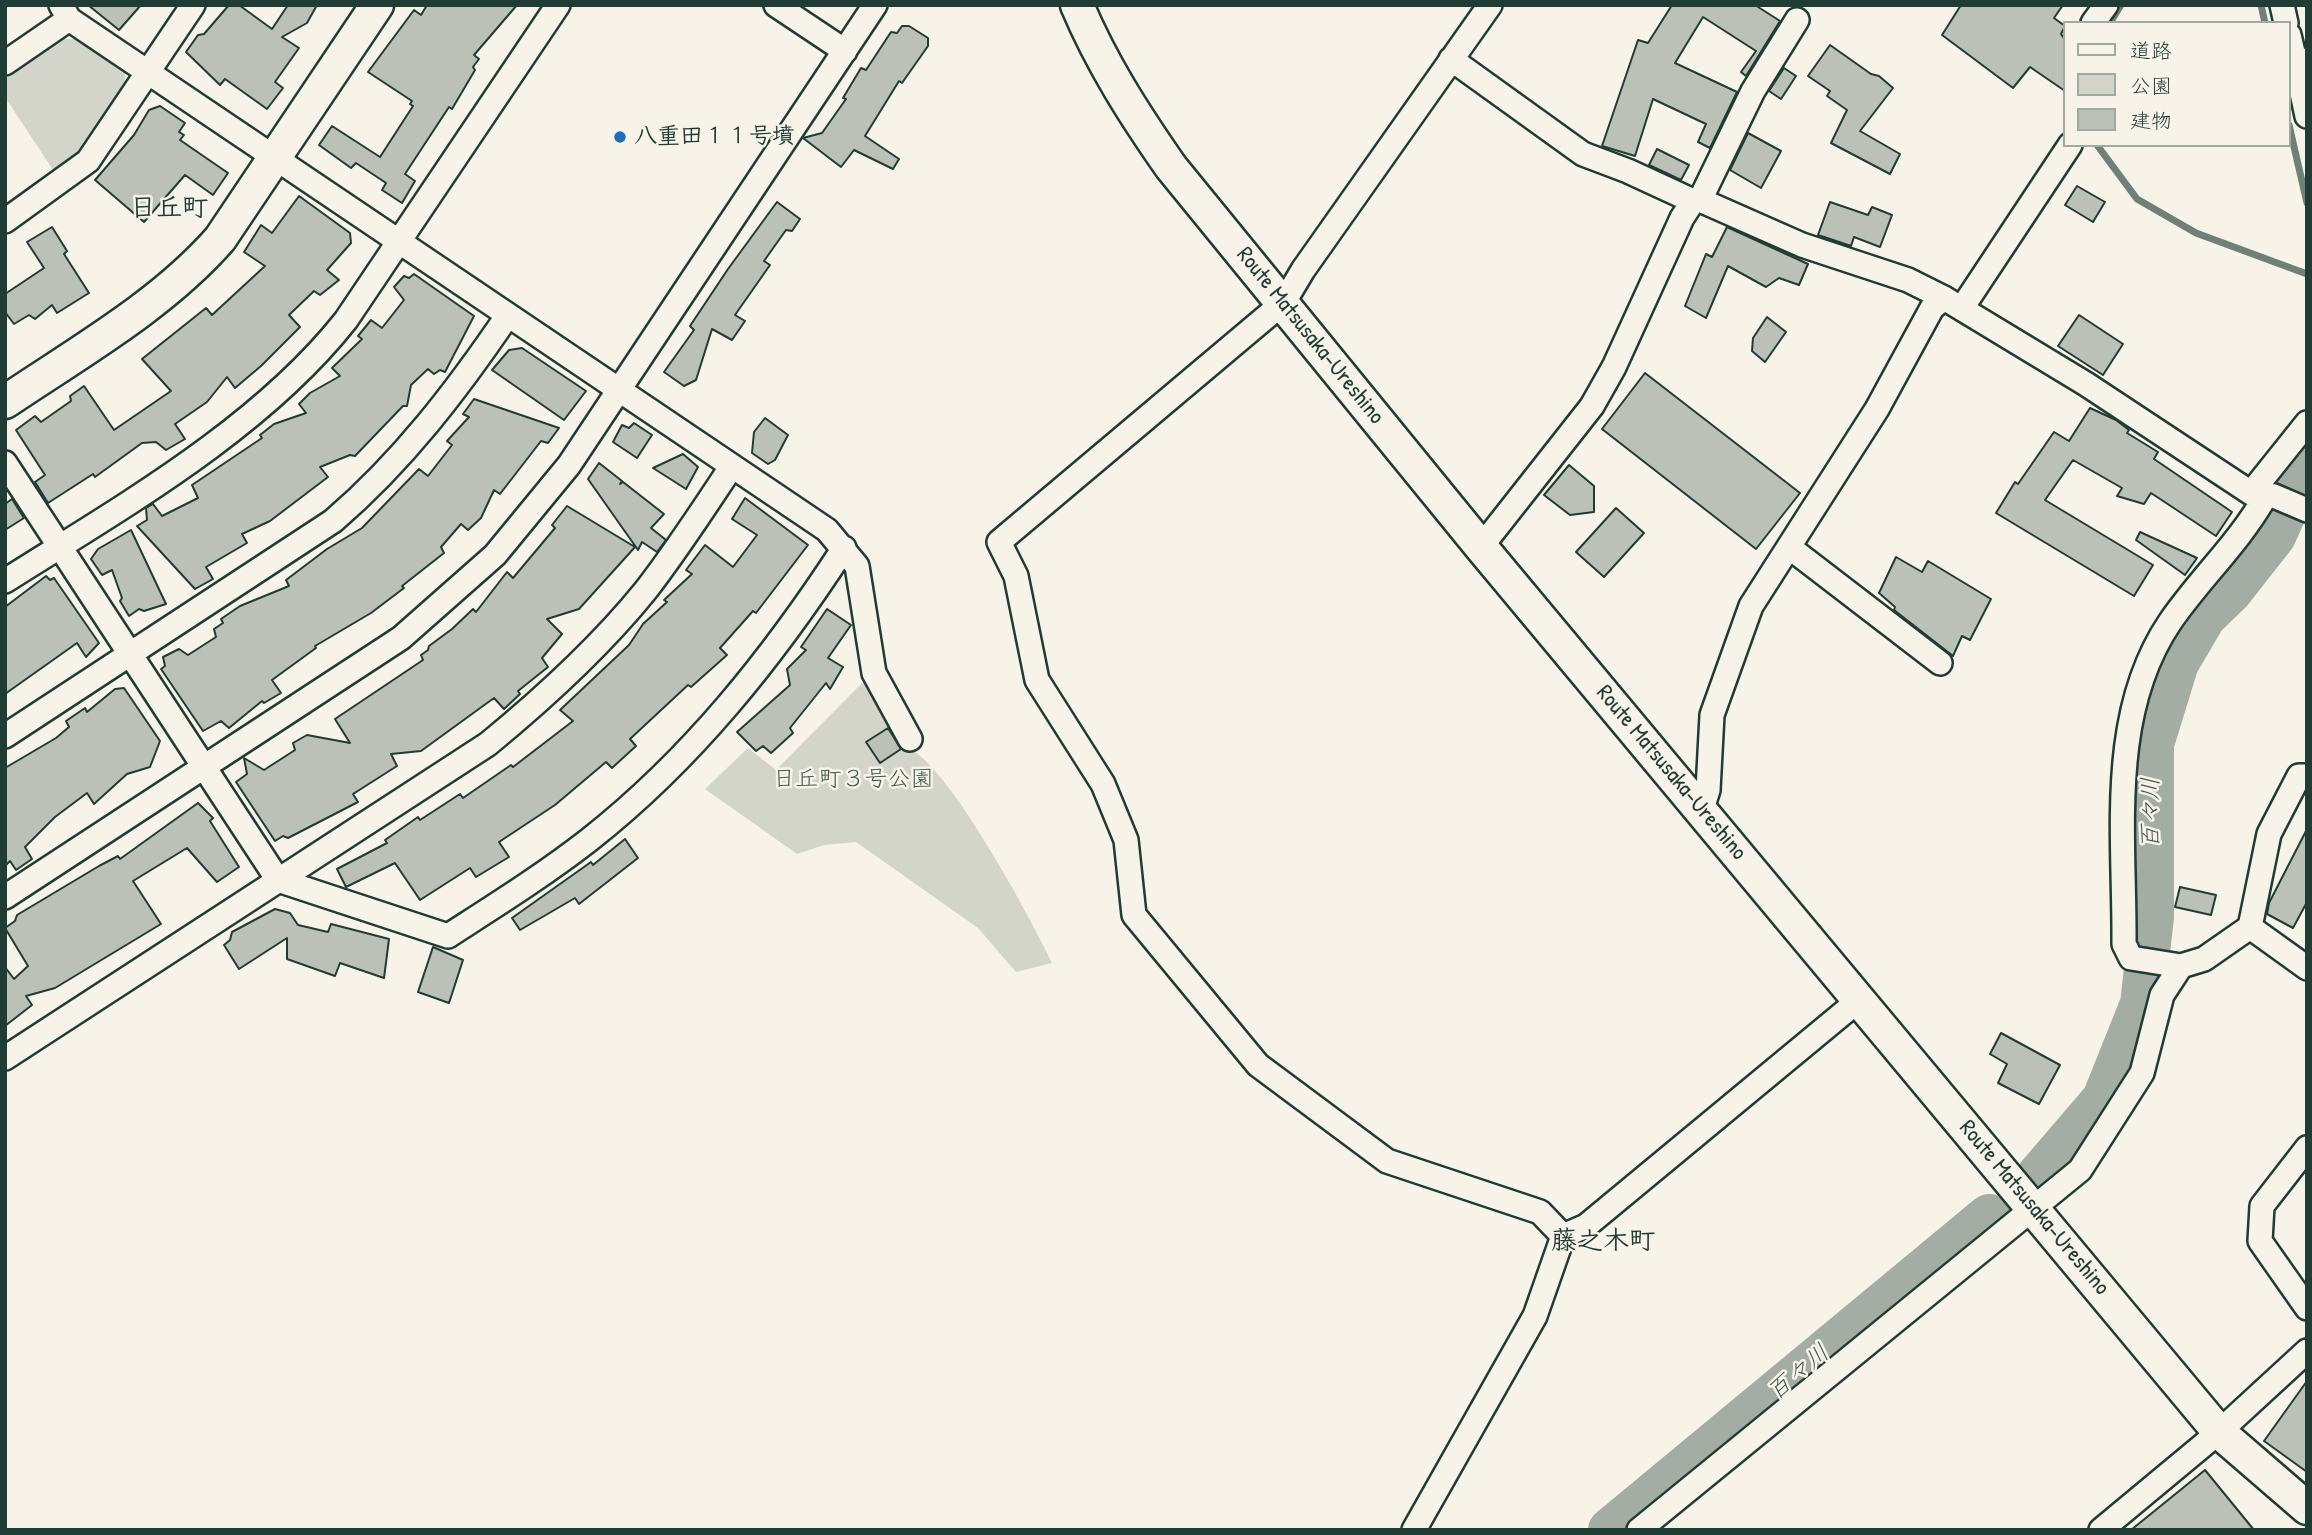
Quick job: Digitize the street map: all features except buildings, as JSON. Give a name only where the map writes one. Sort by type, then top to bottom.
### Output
[{"type":"main road","points":[[5,402],[117,326],[197,265],[220,239],[377,5]]},
{"type":"main road","name":"Route Matsusaka-Ureshino","points":[[1077,5],[1098,55],[1171,167],[1284,302],[1481,547],[2035,1208],[2219,1432],[2307,1508]]},
{"type":"street","points":[[5,221],[88,161],[193,5]]},
{"type":"street","points":[[5,581],[238,427],[277,393],[331,339],[558,5]]},
{"type":"street","points":[[776,5],[845,51]]},
{"type":"street","points":[[5,897],[205,769],[401,638],[450,598],[495,555],[539,505],[620,390],[874,5]]},
{"type":"street","points":[[1490,5],[1303,270],[1284,302],[999,542],[1016,576],[1037,680],[1103,783],[1126,840],[1134,915],[1258,1065],[1387,1161],[1540,1212],[1563,1236]]},
{"type":"street","points":[[2094,21],[2106,5]]},
{"type":"street","points":[[5,63],[65,12],[275,159],[827,530],[858,566],[874,673],[910,739]]},
{"type":"street","points":[[1481,547],[1592,406],[1614,367],[1682,218],[1696,200],[1753,91],[1797,20]]},
{"type":"street","points":[[2291,40],[2301,62],[2307,116]]},
{"type":"street","points":[[1451,60],[1583,154],[1802,245],[1908,280],[1953,303],[2264,495],[2306,509]]},
{"type":"street","points":[[1702,809],[1708,790],[1712,715],[1751,606],[1877,409],[1932,309],[1953,303],[2069,147]]},
{"type":"street","points":[[5,736],[309,538],[356,501],[394,463],[460,385],[508,314]]},
{"type":"street","points":[[2307,423],[2250,524],[2169,624],[2131,713],[2124,762],[2124,944],[2131,958],[2171,964],[2204,959],[2249,928],[2269,834],[2299,776],[2307,776]]},
{"type":"street","points":[[5,463],[278,880],[448,936],[589,839],[676,761],[781,643],[844,548]]},
{"type":"street","points":[[5,1058],[488,744],[539,701],[645,591],[732,466]]},
{"type":"street","points":[[1789,547],[1940,663]]},
{"type":"street","points":[[2249,928],[2307,968]]},
{"type":"street","points":[[1639,1530],[2080,1170],[2142,1073],[2171,964]]},
{"type":"street","points":[[1414,1530],[1535,1316],[1563,1236],[1586,1226],[1858,1000]]},
{"type":"street","points":[[2307,1148],[2262,1206],[2260,1241],[2307,1308]]},
{"type":"street","points":[[2101,1530],[2219,1432],[2307,1352]]},
{"type":"green space","points":[[64,39],[83,39],[124,68],[126,86],[81,148],[55,173],[5,97],[5,78]]},
{"type":"green space","name":"日丘町３号公園","points":[[867,678],[907,748],[923,759],[943,780],[965,810],[1008,880],[1052,963],[1016,972],[978,928],[856,842],[824,845],[797,854],[705,789],[748,748],[776,770]]},
{"type":"waterway","points":[[2111,21],[2121,5]]},
{"type":"waterway","points":[[2261,5],[2265,21]]},
{"type":"waterway","points":[[2291,134],[2307,203]]},
{"type":"waterway","points":[[2098,147],[2137,199],[2196,233],[2307,274]]},
{"type":"waterway","name":"百々川","points":[[2038,1176],[2104,1099],[2142,1004],[2152,917],[2152,744],[2177,663],[2204,617],[2230,592],[2274,536],[2307,463]]},
{"type":"waterway","name":"百々川","points":[[1610,1530],[1989,1216]]},
{"type":"place","name":"八重田１１号墳","points":[[620,137]]},
{"type":"district","name":"日丘町","points":[[169,209]]},
{"type":"district","name":"藤之木町","points":[[1603,1242]]}]
